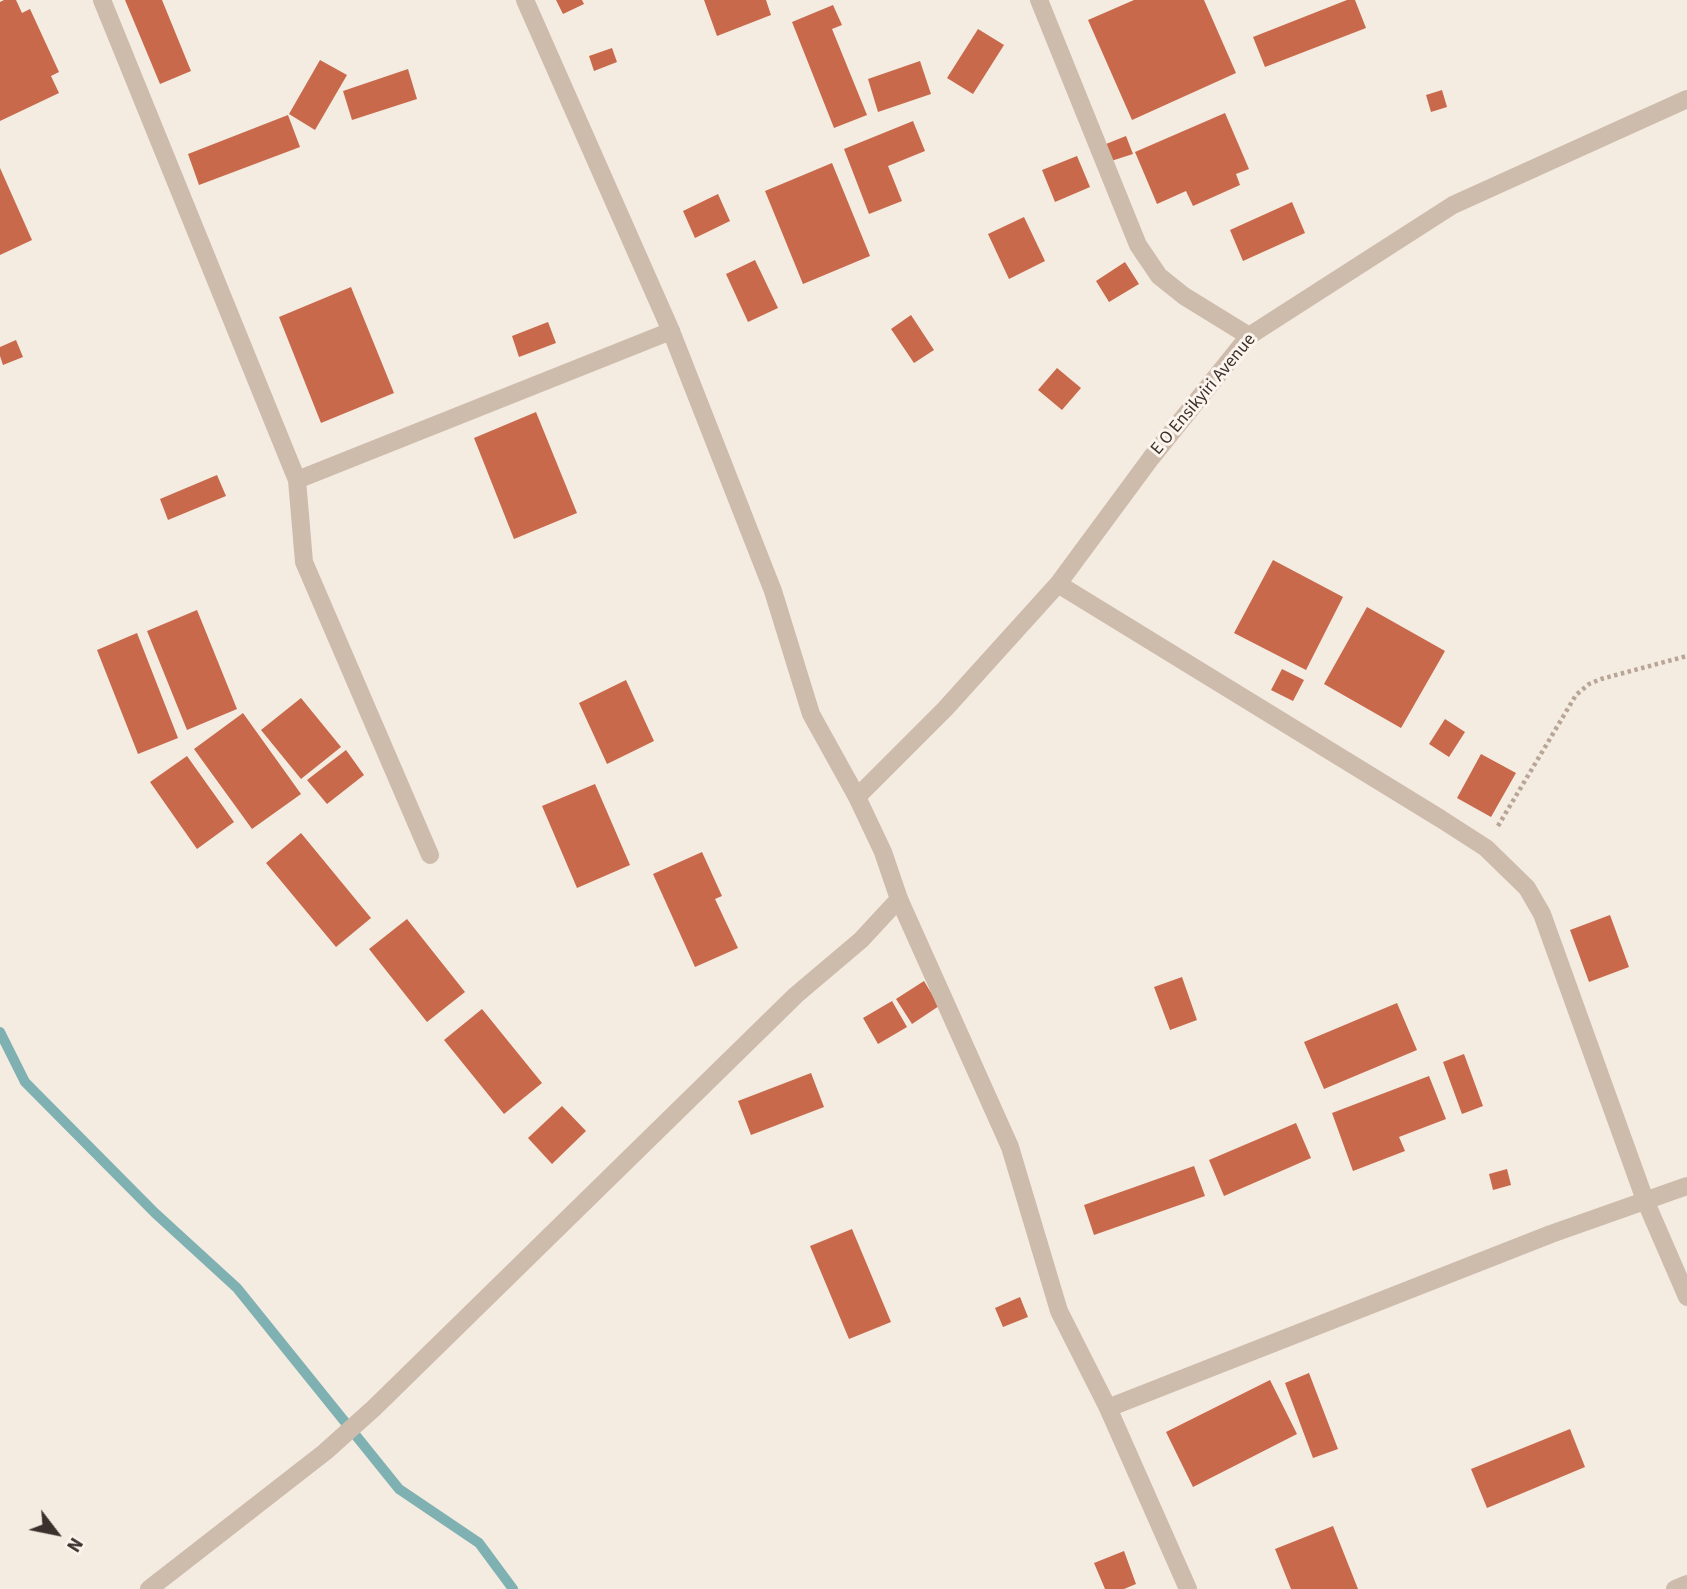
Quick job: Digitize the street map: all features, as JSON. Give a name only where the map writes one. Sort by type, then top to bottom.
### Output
[{"type":"street","points":[[102,0],[297,480],[304,562],[430,855]]},
{"type":"street","points":[[525,0],[671,331],[773,591],[811,714],[857,797],[883,852],[899,899],[1010,1147],[1059,1311],[1108,1408],[1188,1589]]},
{"type":"street","points":[[1038,0],[1138,245],[1160,276],[1184,296],[1249,336]]},
{"type":"street","name":"E O Ensikyiri Avenue","points":[[857,797],[945,709],[1058,584],[1151,458],[1249,336],[1452,205],[1687,99]]},
{"type":"street","points":[[297,480],[671,331]]},
{"type":"street","points":[[1058,584],[1486,848],[1527,888],[1542,914],[1645,1200],[1687,1297]]},
{"type":"street","points":[[149,1589],[325,1452],[374,1408],[796,995],[861,940],[899,899]]},
{"type":"street","points":[[1108,1408],[1550,1234],[1687,1186]]},
{"type":"street","points":[[1675,1589],[1687,1584]]},
{"type":"path","points":[[1486,848],[1576,695],[1588,684],[1601,679],[1687,656]]},
{"type":"building","points":[[16,0],[22,13],[30,9],[59,72],[51,76],[59,93],[0,121],[0,2]]},
{"type":"building","points":[[125,0],[162,0],[191,71],[160,84]]},
{"type":"building","points":[[556,0],[582,0],[584,4],[563,14]]},
{"type":"building","points":[[704,0],[766,0],[771,15],[717,36]]},
{"type":"building","points":[[1134,0],[1204,0],[1236,73],[1132,120],[1088,20]]},
{"type":"building","points":[[1347,0],[1355,0],[1366,28],[1265,67],[1253,37]]},
{"type":"building","points":[[833,5],[842,25],[832,29],[867,115],[834,128],[792,22]]},
{"type":"building","points":[[978,29],[1004,45],[973,94],[947,78]]},
{"type":"building","points":[[612,48],[617,62],[594,71],[589,56]]},
{"type":"building","points":[[320,60],[347,75],[315,130],[289,114]]},
{"type":"building","points":[[920,61],[931,94],[878,112],[868,79]]},
{"type":"building","points":[[408,69],[417,99],[352,120],[343,91]]},
{"type":"building","points":[[1442,90],[1447,107],[1431,112],[1426,95]]},
{"type":"building","points":[[1225,113],[1249,169],[1236,174],[1240,185],[1193,206],[1186,191],[1157,204],[1135,152]]},
{"type":"building","points":[[288,115],[300,147],[199,185],[188,154]]},
{"type":"building","points":[[913,121],[925,151],[888,166],[902,201],[869,214],[844,149]]},
{"type":"building","points":[[1126,136],[1133,154],[1111,161],[1106,144]]},
{"type":"building","points":[[1077,156],[1090,187],[1055,202],[1042,170]]},
{"type":"building","points":[[832,163],[870,256],[803,284],[765,191]]},
{"type":"building","points":[[0,168],[32,240],[0,255]]},
{"type":"building","points":[[718,194],[730,221],[695,238],[683,211]]},
{"type":"building","points":[[1292,202],[1305,233],[1243,261],[1230,230]]},
{"type":"building","points":[[1024,217],[1045,261],[1009,279],[988,234]]},
{"type":"building","points":[[755,260],[778,308],[748,322],[726,274]]},
{"type":"building","points":[[1125,262],[1139,284],[1109,302],[1096,281]]},
{"type":"building","points":[[351,287],[394,393],[321,423],[279,317]]},
{"type":"building","points":[[911,315],[934,350],[914,363],[891,329]]},
{"type":"building","points":[[548,322],[556,343],[519,357],[512,336]]},
{"type":"building","points":[[16,340],[23,357],[3,365],[0,347]]},
{"type":"building","points":[[1057,368],[1081,388],[1062,410],[1038,390]]},
{"type":"building","points":[[536,412],[577,513],[514,539],[474,438]]},
{"type":"building","points":[[217,475],[226,496],[168,520],[160,499]]},
{"type":"building","points":[[1273,560],[1343,597],[1306,670],[1234,633]]},
{"type":"building","points":[[1367,607],[1445,651],[1401,728],[1324,684]]},
{"type":"building","points":[[197,610],[237,709],[187,730],[147,631]]},
{"type":"building","points":[[137,633],[178,738],[138,754],[97,650]]},
{"type":"building","points":[[1282,669],[1304,680],[1293,701],[1271,690]]},
{"type":"building","points":[[626,680],[654,741],[607,764],[579,703]]},
{"type":"building","points":[[301,698],[341,747],[301,779],[261,730]]},
{"type":"building","points":[[243,713],[301,794],[252,829],[194,749]]},
{"type":"building","points":[[1445,719],[1465,732],[1449,757],[1429,744]]},
{"type":"building","points":[[346,750],[364,775],[327,804],[307,780]]},
{"type":"building","points":[[1481,754],[1516,773],[1491,817],[1457,798]]},
{"type":"building","points":[[187,756],[234,822],[197,849],[150,782]]},
{"type":"building","points":[[595,784],[630,865],[577,888],[542,806]]},
{"type":"building","points":[[301,833],[371,918],[336,947],[266,863]]},
{"type":"building","points":[[702,852],[722,896],[715,899],[738,948],[695,967],[653,874]]},
{"type":"building","points":[[1610,915],[1629,967],[1589,982],[1570,930]]},
{"type":"building","points":[[407,919],[465,992],[427,1022],[369,949]]},
{"type":"building","points":[[1182,977],[1197,1020],[1170,1030],[1154,987]]},
{"type":"building","points":[[924,981],[939,1006],[912,1024],[896,999]]},
{"type":"building","points":[[892,1001],[907,1027],[878,1044],[863,1018]]},
{"type":"building","points":[[1397,1003],[1417,1050],[1324,1089],[1304,1042]]},
{"type":"building","points":[[482,1009],[542,1083],[504,1114],[444,1040]]},
{"type":"building","points":[[1464,1054],[1483,1106],[1462,1114],[1443,1062]]},
{"type":"building","points":[[811,1073],[824,1107],[751,1135],[738,1101]]},
{"type":"building","points":[[1429,1076],[1446,1119],[1399,1137],[1405,1151],[1353,1171],[1332,1113]]},
{"type":"building","points":[[562,1106],[586,1131],[552,1164],[528,1138]]},
{"type":"building","points":[[1296,1123],[1311,1158],[1224,1196],[1209,1160]]},
{"type":"building","points":[[1194,1166],[1205,1196],[1094,1235],[1084,1205]]},
{"type":"building","points":[[1507,1169],[1511,1185],[1493,1190],[1489,1174]]},
{"type":"building","points":[[852,1229],[891,1322],[849,1339],[810,1246]]},
{"type":"building","points":[[1020,1297],[1028,1317],[1003,1327],[995,1308]]},
{"type":"building","points":[[1309,1373],[1338,1449],[1313,1458],[1285,1383]]},
{"type":"building","points":[[1270,1380],[1297,1434],[1193,1487],[1166,1432]]},
{"type":"building","points":[[1570,1429],[1585,1467],[1487,1508],[1471,1469]]},
{"type":"building","points":[[1333,1526],[1358,1589],[1291,1589],[1275,1549]]},
{"type":"building","points":[[1124,1551],[1136,1584],[1124,1589],[1105,1589],[1094,1563]]},
{"type":"waterway","points":[[0,1032],[25,1082],[155,1213],[237,1288],[399,1489],[479,1543],[513,1589]]}]
